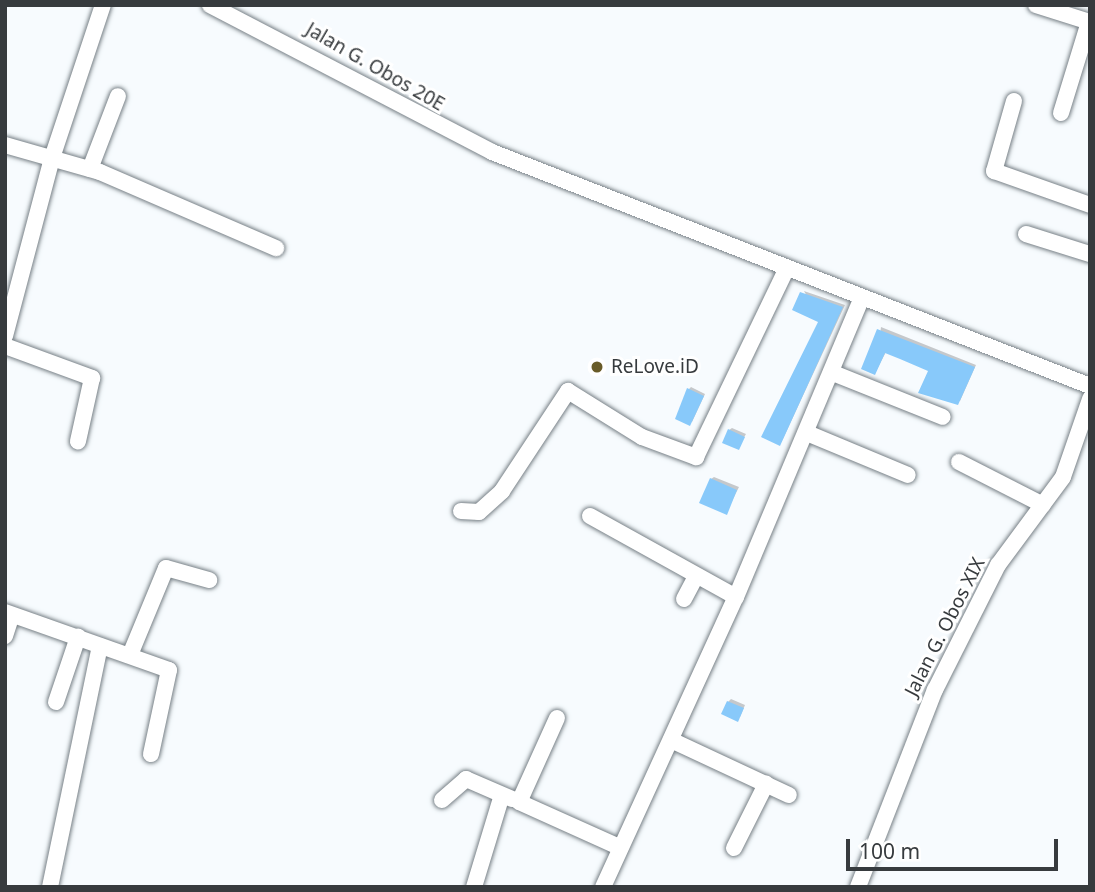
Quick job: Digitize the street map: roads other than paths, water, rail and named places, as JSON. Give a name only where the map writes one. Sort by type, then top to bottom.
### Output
[{"type":"street","points":[[5,336],[52,158],[103,5]]},
{"type":"street","name":"Jalan G. Obos 20E","points":[[210,5],[289,42],[444,130],[861,299],[1090,386]]},
{"type":"street","points":[[1036,5],[1089,22],[1061,113]]},
{"type":"street","points":[[90,169],[118,96]]},
{"type":"street","points":[[1014,102],[994,171],[1090,205]]},
{"type":"street","points":[[5,145],[90,169],[276,248]]},
{"type":"street","points":[[1026,234],[1090,254]]},
{"type":"street","points":[[461,511],[479,512],[495,499],[568,391],[642,437],[696,457],[787,268]]},
{"type":"street","points":[[603,887],[619,847],[736,597],[833,373],[861,299]]},
{"type":"street","points":[[5,346],[92,379],[78,440]]},
{"type":"street","points":[[833,373],[943,417]]},
{"type":"street","name":"Jalan G. Obos XIX","points":[[858,887],[935,690],[999,565],[1063,477],[1090,399]]},
{"type":"street","points":[[807,433],[908,475]]},
{"type":"street","points":[[959,462],[1043,505]]},
{"type":"street","points":[[590,516],[695,578],[736,597]]},
{"type":"street","points":[[130,655],[166,568],[209,580]]},
{"type":"street","points":[[684,599],[695,578]]},
{"type":"street","points":[[5,636],[9,613],[130,655],[171,673],[151,754]]},
{"type":"street","points":[[57,702],[78,637]]},
{"type":"street","points":[[50,887],[100,646]]},
{"type":"street","points":[[519,802],[556,718]]},
{"type":"street","points":[[671,740],[789,795]]},
{"type":"street","points":[[442,800],[466,779],[619,847]]},
{"type":"street","points":[[734,848],[766,784]]},
{"type":"street","points":[[474,887],[502,795]]},
{"type":"place","name":"ReLove.iD","points":[[597,367]]}]
